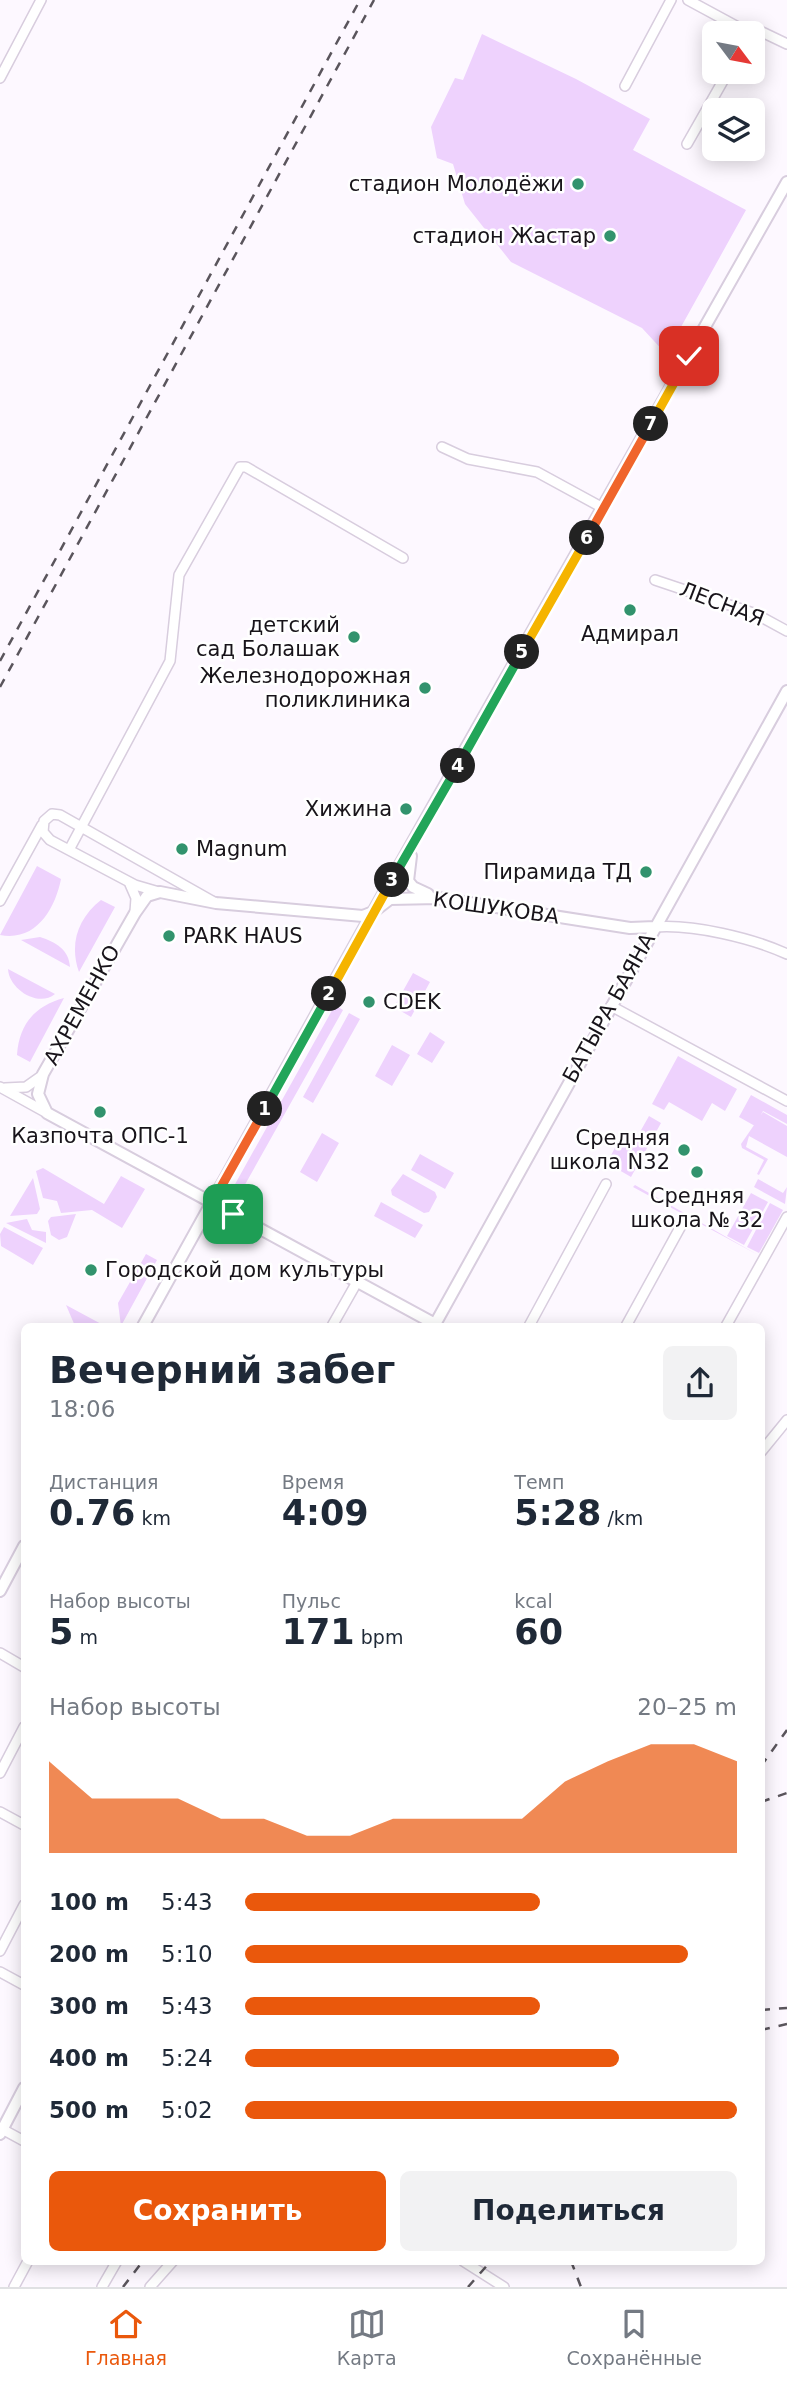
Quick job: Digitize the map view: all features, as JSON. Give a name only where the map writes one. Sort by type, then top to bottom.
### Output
[{"type":"street","points":[[1,75],[41,0]]},
{"type":"street","points":[[625,86],[671,0]]},
{"type":"street","points":[[688,0],[727,21]]},
{"type":"street","points":[[765,33],[787,44]]},
{"type":"street","points":[[687,144],[721,84]]},
{"type":"street","points":[[146,1323],[373,912],[417,839],[787,182]]},
{"type":"street","points":[[442,447],[468,459],[537,472],[603,508]]},
{"type":"street","points":[[69,850],[170,661],[179,575],[240,467],[246,467],[403,558]]},
{"type":"street","name":"ЛЕСНАЯ","points":[[655,580],[756,614],[787,631]]},
{"type":"street","name":"БАТЫРА БАЯНА","points":[[436,1323],[787,691]]},
{"type":"street","name":"КОШУКОВА","points":[[44,821],[57,814],[216,903]]},
{"type":"street","points":[[44,821],[42,827],[46,836],[128,881],[160,892]]},
{"type":"street","points":[[0,901],[44,821]]},
{"type":"street","points":[[417,839],[408,867],[408,881],[415,889],[438,898]]},
{"type":"street","points":[[396,874],[395,889],[411,897]]},
{"type":"street","points":[[128,881],[136,898],[135,913]]},
{"type":"street","name":"КОШУКОВА","points":[[160,892],[216,903],[363,916],[373,912],[387,900],[438,898],[630,928],[654,927]]},
{"type":"street","name":"АХРЕМЕНКО","points":[[47,1113],[38,1094],[43,1074],[143,900],[160,892]]},
{"type":"street","points":[[654,927],[690,928],[768,945],[787,954]]},
{"type":"street","points":[[630,928],[645,934],[643,948]]},
{"type":"street","points":[[611,1006],[787,1101]]},
{"type":"street","points":[[0,1087],[26,1087],[43,1074]]},
{"type":"street","points":[[0,1087],[431,1323]]},
{"type":"street","points":[[531,1323],[606,1184]]},
{"type":"street","points":[[728,1323],[787,1217]]},
{"type":"street","points":[[628,1323],[682,1224]]},
{"type":"street","points":[[334,1323],[357,1282]]},
{"type":"street","points":[[765,1447],[787,1420]]},
{"type":"street","points":[[0,1591],[21,1552]]},
{"type":"street","points":[[0,1653],[21,1665]]},
{"type":"street","points":[[0,1773],[21,1733]]},
{"type":"street","points":[[0,1812],[21,1823]]},
{"type":"street","points":[[0,1951],[21,1911]]},
{"type":"street","points":[[0,1972],[21,1983]]},
{"type":"street","points":[[21,2093],[1,2130],[21,2140]]},
{"type":"street","points":[[14,2287],[26,2265]]},
{"type":"street","points":[[102,2287],[115,2265]]},
{"type":"street","points":[[150,2287],[169,2265]]},
{"type":"street","points":[[469,2265],[504,2287]]},
{"type":"shaded area","name":"стадион Молодёжи","points":[[482,34],[576,79],[650,119],[633,150],[746,210],[666,354],[642,328],[511,262],[465,204],[453,164],[437,158],[431,127],[455,78],[463,80]]},
{"type":"shaded area","points":[[37,866],[61,879],[49,912],[34,928],[24,933],[0,935]]},
{"type":"shaded area","points":[[101,900],[115,907],[79,972],[75,951],[78,932],[86,915]]},
{"type":"shaded area","points":[[40,937],[61,948],[70,967],[21,940]]},
{"type":"shaded area","points":[[8,969],[55,994],[48,998],[33,998],[13,983]]},
{"type":"shaded area","points":[[413,973],[430,982],[411,1017],[394,1007]]},
{"type":"shaded area","points":[[64,998],[30,1062],[17,1055],[21,1034],[30,1018],[45,1006]]},
{"type":"shaded area","points":[[335,1005],[343,1010],[242,1190],[234,1186]]},
{"type":"shaded area","points":[[349,1013],[360,1019],[313,1103],[303,1097]]},
{"type":"shaded area","points":[[430,1032],[445,1042],[432,1063],[417,1054]]},
{"type":"shaded area","points":[[392,1045],[410,1055],[392,1086],[375,1076]]},
{"type":"shaded area","points":[[678,1056],[737,1089],[725,1111],[712,1103],[702,1121],[669,1102],[664,1110],[652,1104]]},
{"type":"shaded area","points":[[751,1095],[787,1115],[787,1124],[763,1111],[755,1126],[739,1117]]},
{"type":"shaded area","points":[[763,1112],[787,1126],[787,1157],[749,1136],[746,1147],[768,1159],[759,1175],[757,1174],[764,1160],[742,1148],[741,1144]]},
{"type":"shaded area","points":[[649,1116],[661,1123],[631,1177],[607,1163],[619,1140],[632,1146]]},
{"type":"shaded area","points":[[322,1133],[339,1143],[317,1182],[300,1172]]},
{"type":"shaded area","points":[[420,1154],[454,1173],[445,1189],[411,1170]]},
{"type":"shaded area","points":[[43,1168],[104,1204],[121,1176],[145,1189],[122,1228],[92,1210],[61,1213],[57,1201],[43,1198],[36,1171]]},
{"type":"shaded area","points":[[403,1174],[435,1192],[437,1197],[429,1212],[424,1213],[392,1195],[391,1190]]},
{"type":"shaded area","points":[[33,1178],[40,1209],[37,1214],[10,1216]]},
{"type":"shaded area","points":[[758,1179],[783,1193],[787,1187],[785,1204],[754,1187]]},
{"type":"shaded area","points":[[635,1185],[758,1255],[633,1187]]},
{"type":"shaded area","points":[[751,1193],[768,1202],[744,1245],[727,1236]]},
{"type":"shaded area","points":[[381,1202],[423,1225],[415,1238],[374,1216]]},
{"type":"shaded area","points":[[770,1203],[783,1210],[759,1253],[747,1247]]},
{"type":"shaded area","points":[[76,1214],[67,1237],[59,1240],[51,1235],[48,1221],[51,1217]]},
{"type":"shaded area","points":[[27,1219],[32,1230],[46,1232],[46,1243],[6,1223]]},
{"type":"shaded area","points":[[4,1227],[43,1248],[33,1265],[1,1246],[0,1234]]},
{"type":"shaded area","points":[[146,1254],[157,1260],[123,1323],[118,1303]]},
{"type":"shaded area","points":[[66,1305],[99,1323],[74,1323]]},
{"type":"railway","points":[[0,661],[360,0]]},
{"type":"railway","points":[[0,687],[374,0]]},
{"type":"railway","points":[[765,1760],[787,1730]]},
{"type":"railway","points":[[765,1801],[787,1793]]},
{"type":"railway","points":[[765,2010],[787,2008]]},
{"type":"railway","points":[[765,2029],[787,2024]]},
{"type":"railway","points":[[123,2287],[140,2265]]},
{"type":"railway","points":[[468,2287],[487,2265]]},
{"type":"railway","points":[[573,2265],[581,2287]]},
{"type":"place","name":"стадион Молодёжи","points":[[578,184]]},
{"type":"place","name":"стадион Жастар","points":[[610,236]]},
{"type":"place","name":"Адмирал","points":[[630,610]]},
{"type":"place","name":"детский сад Болашак","points":[[354,637]]},
{"type":"place","name":"Железнодорожная поликлиника","points":[[425,688]]},
{"type":"place","name":"Хижина","points":[[406,809]]},
{"type":"place","name":"Magnum","points":[[182,849]]},
{"type":"place","name":"Пирамида ТД","points":[[646,872]]},
{"type":"place","name":"PARK HAUS","points":[[169,936]]},
{"type":"place","name":"CDEK","points":[[369,1002]]},
{"type":"place","name":"Казпочта ОПС-1","points":[[100,1112]]},
{"type":"place","name":"Средняя школа N32","points":[[684,1150]]},
{"type":"place","name":"Средняя школа № 32","points":[[697,1172]]},
{"type":"place","name":"Городской дом культуры","points":[[91,1270]]},
{"type":"route","points":[[233,1214],[212,1203],[373,912],[689,356]]}]
